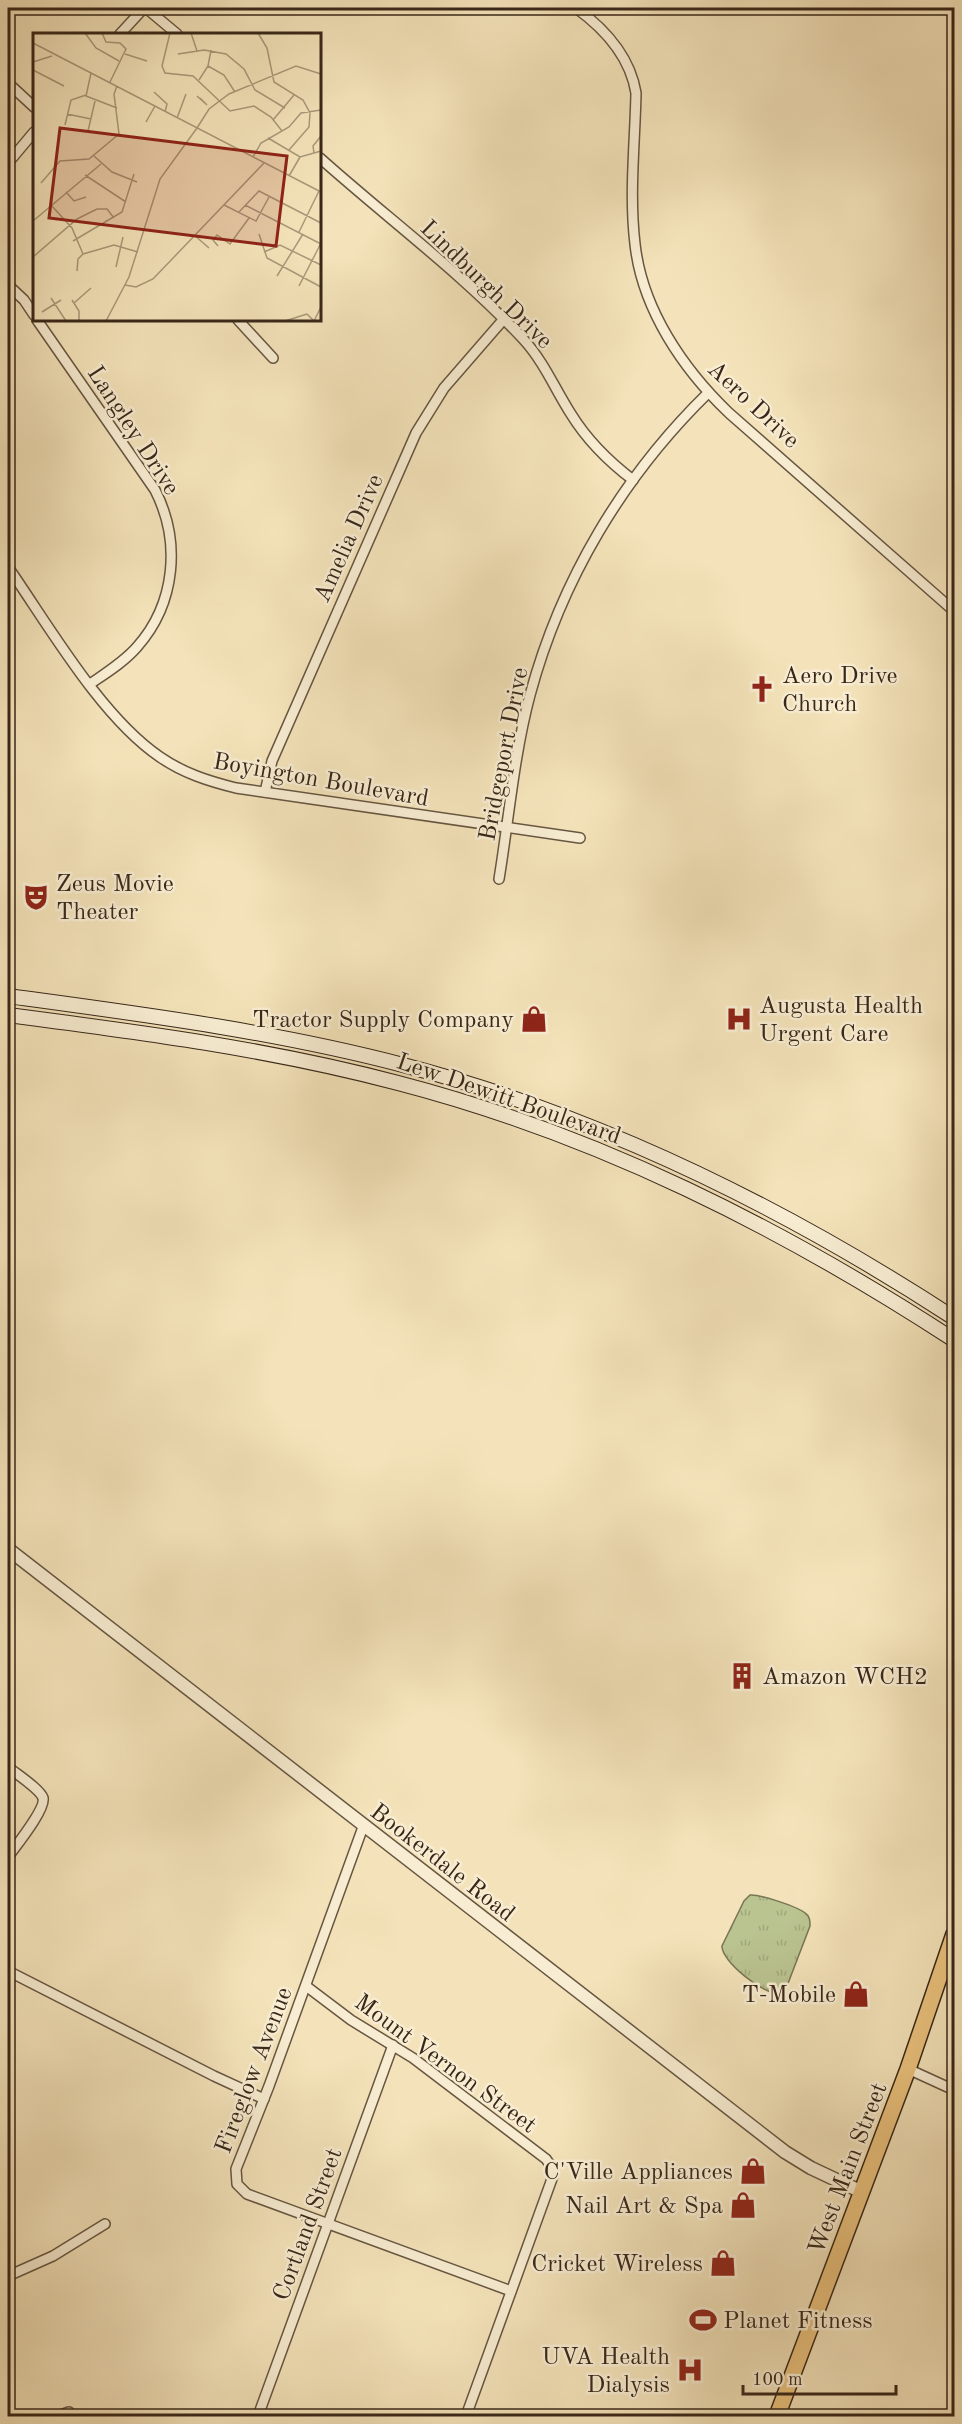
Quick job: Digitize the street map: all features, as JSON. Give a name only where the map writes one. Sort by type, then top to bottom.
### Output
[{"type":"main road","name":"Lew Dewitt Boulevard","points":[[8,996],[261,1033],[406,1066],[556,1113],[634,1144],[751,1198],[880,1270],[954,1318]]},
{"type":"main road","name":"Lew Dewitt Boulevard","points":[[8,1015],[257,1051],[401,1083],[550,1131],[627,1161],[743,1215],[869,1284],[954,1340]]},
{"type":"main road","name":"West Main Street","points":[[777,2416],[908,2069],[954,1934]]},
{"type":"street","points":[[121,33],[145,8],[176,33]]},
{"type":"street","name":"Aero Drive","points":[[576,8],[601,29],[629,65],[636,93],[632,210],[640,267],[648,293],[671,341],[708,393],[954,611]]},
{"type":"street","points":[[8,83],[33,106]]},
{"type":"street","points":[[8,163],[33,133]]},
{"type":"street","name":"Lindburgh Drive","points":[[321,159],[503,320],[537,356],[574,420],[596,448],[633,480]]},
{"type":"street","points":[[8,285],[24,300],[33,314]]},
{"type":"street","name":"Amelia Drive","points":[[265,792],[272,761],[416,433],[444,387],[503,320]]},
{"type":"street","name":"Langley Drive","points":[[38,321],[155,490],[167,519],[170,536],[170,576],[155,621],[124,660],[90,684]]},
{"type":"street","points":[[238,321],[273,358]]},
{"type":"street","points":[[633,480],[652,454],[708,393]]},
{"type":"street","name":"Bridgeport Drive","points":[[499,879],[519,747],[542,655],[581,562],[633,480]]},
{"type":"street","name":"Boyington Boulevard","points":[[8,567],[120,723],[159,757],[197,777],[265,792],[580,838]]},
{"type":"street","points":[[257,1051],[261,1033]]},
{"type":"street","name":"Bookerdale Road","points":[[8,1549],[363,1827],[785,2152],[811,2168],[862,2192]]},
{"type":"street","points":[[8,1767],[39,1792],[43,1798],[43,1804],[34,1820],[8,1857]]},
{"type":"street","name":"Fireglow Avenue","points":[[363,1827],[306,1986],[236,2169],[237,2184],[247,2194],[512,2291]]},
{"type":"street","points":[[8,1971],[264,2099]]},
{"type":"street","name":"Mount Vernon Street","points":[[306,1986],[351,2020],[413,2058],[546,2159],[553,2169],[553,2176],[465,2416]]},
{"type":"street","name":"Cortland Street","points":[[258,2416],[393,2045]]},
{"type":"street","points":[[908,2069],[954,2090]]},
{"type":"street","points":[[8,2276],[53,2256],[105,2224]]},
{"type":"street","points":[[58,2416],[69,2412]]},
{"type":"green space","points":[[750,1895],[787,1904],[801,1910],[809,1919],[810,1926],[787,1986],[778,1993],[763,1989],[744,1976],[728,1960],[722,1946],[744,1901]]},
{"type":"place","name":"Aero Drive Church","points":[[762,689]]},
{"type":"place","name":"Zeus Movie Theater","points":[[36,897]]},
{"type":"place","name":"Tractor Supply Company","points":[[534,1019]]},
{"type":"place","name":"Augusta Health Urgent Care","points":[[739,1019]]},
{"type":"place","name":"Amazon WCH2","points":[[742,1676]]},
{"type":"place","name":"T-Mobile","points":[[856,1994]]},
{"type":"place","name":"C'Ville Appliances","points":[[753,2171]]},
{"type":"place","name":"Nail Art & Spa","points":[[743,2205]]},
{"type":"place","name":"Cricket Wireless","points":[[723,2263]]},
{"type":"place","name":"Planet Fitness","points":[[703,2320]]},
{"type":"place","name":"UVA Health Dialysis","points":[[690,2370]]}]
